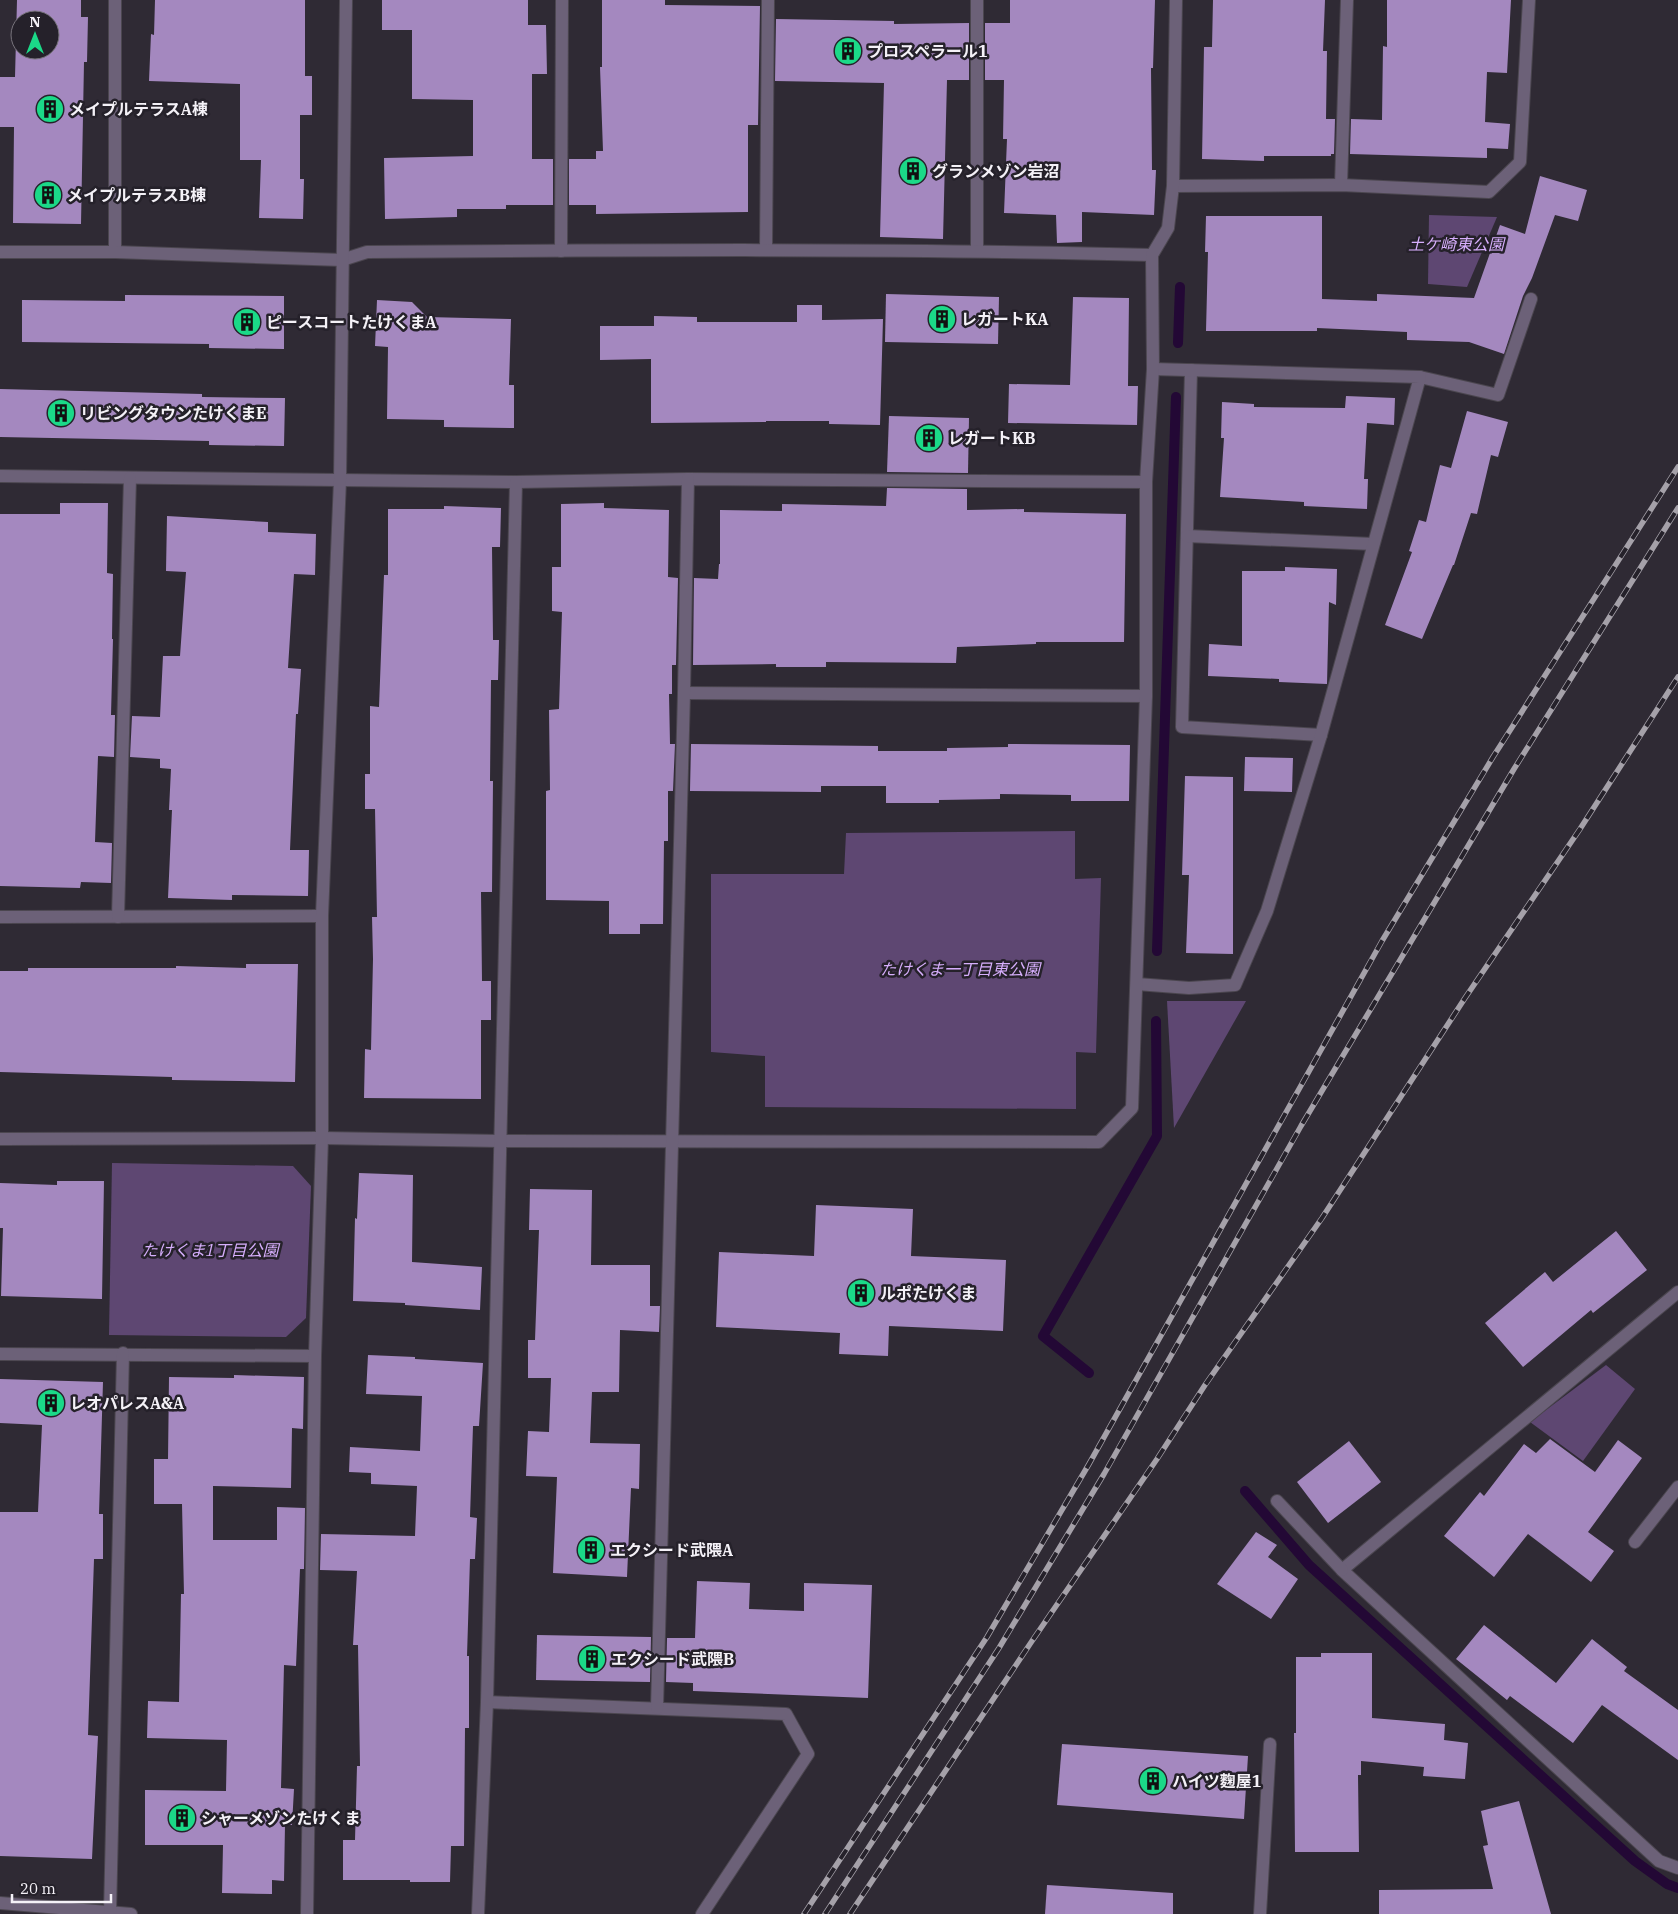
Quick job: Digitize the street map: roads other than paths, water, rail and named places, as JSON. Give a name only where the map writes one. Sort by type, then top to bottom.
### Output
[{"type":"street","points":[[115,0],[115,252]]},
{"type":"street","points":[[307,1914],[315,1356],[322,1138],[322,916],[340,480],[346,0]]},
{"type":"street","points":[[561,251],[562,0]]},
{"type":"street","points":[[766,250],[768,0]]},
{"type":"street","points":[[976,0],[977,250]]},
{"type":"street","points":[[0,1139],[322,1138],[500,1141],[1099,1142],[1132,1108],[1146,696],[1146,482],[1153,369],[1152,255],[1168,228],[1173,186],[1176,0]]},
{"type":"street","points":[[1341,185],[1346,0]]},
{"type":"street","points":[[1173,186],[1341,185],[1490,192],[1520,162],[1529,0]]},
{"type":"street","points":[[0,252],[115,252],[342,260],[367,252],[977,250],[1152,255]]},
{"type":"street","points":[[1153,369],[1420,377],[1498,395],[1531,299]]},
{"type":"street","points":[[1191,370],[1182,727],[1321,735]]},
{"type":"street","points":[[1137,984],[1189,988],[1235,985],[1267,911],[1321,735],[1420,377]]},
{"type":"street","points":[[0,476],[516,482],[688,479],[1146,482]]},
{"type":"street","points":[[118,917],[130,478]]},
{"type":"street","points":[[657,1708],[688,479]]},
{"type":"street","points":[[478,1914],[487,1702],[516,482]]},
{"type":"street","points":[[1187,536],[1373,544]]},
{"type":"street","points":[[684,693],[1146,696]]},
{"type":"street","points":[[0,917],[322,916]]},
{"type":"street","points":[[1342,1570],[1678,1292]]},
{"type":"street","points":[[0,1354],[122,1353],[315,1356]]},
{"type":"street","points":[[110,1912],[122,1353]]},
{"type":"street","points":[[1635,1542],[1678,1487]]},
{"type":"street","points":[[1277,1501],[1342,1570],[1659,1861],[1678,1868]]},
{"type":"street","points":[[487,1702],[786,1714],[808,1754],[702,1914]]},
{"type":"street","points":[[1260,1914],[1270,1744]]},
{"type":"street","points":[[0,1903],[131,1914]]},
{"type":"waterway","points":[[1178,343],[1180,287]]},
{"type":"waterway","points":[[1157,951],[1176,397]]},
{"type":"waterway","points":[[1089,1373],[1043,1336],[1157,1136],[1156,1021]]},
{"type":"waterway","points":[[1245,1491],[1309,1565],[1635,1861],[1667,1884],[1678,1888]]},
{"type":"railway","points":[[804,1914],[987,1637],[1089,1464],[1382,941],[1493,757],[1678,467]]},
{"type":"railway","points":[[825,1914],[999,1648],[1104,1474],[1301,1126],[1514,769],[1678,508]]},
{"type":"railway","points":[[850,1914],[1205,1385],[1322,1218],[1465,998],[1580,829],[1678,677]]},
{"type":"place","name":"プロスペラール1","points":[[848,51]]},
{"type":"place","name":"メイプルテラスA棟","points":[[50,109]]},
{"type":"place","name":"グランメゾン岩沼","points":[[913,171]]},
{"type":"place","name":"メイプルテラスB棟","points":[[48,195]]},
{"type":"place","name":"レガートKA","points":[[942,319]]},
{"type":"place","name":"ピースコートたけくまA","points":[[247,322]]},
{"type":"place","name":"リビングタウンたけくまE","points":[[61,413]]},
{"type":"place","name":"レガートKB","points":[[929,438]]},
{"type":"place","name":"ルポたけくま","points":[[861,1293]]},
{"type":"place","name":"レオパレスA&A","points":[[51,1403]]},
{"type":"place","name":"エクシード武隈A","points":[[591,1550]]},
{"type":"place","name":"エクシード武隈B","points":[[592,1659]]},
{"type":"place","name":"ハイツ麴屋1","points":[[1153,1781]]},
{"type":"place","name":"シャーメゾンたけくま","points":[[182,1818]]},
{"type":"park label","name":"土ケ崎東公園","points":[[1456,244]]},
{"type":"park label","name":"たけくま一丁目東公園","points":[[960,969]]},
{"type":"park label","name":"たけくま1丁目公園","points":[[210,1250]]}]
